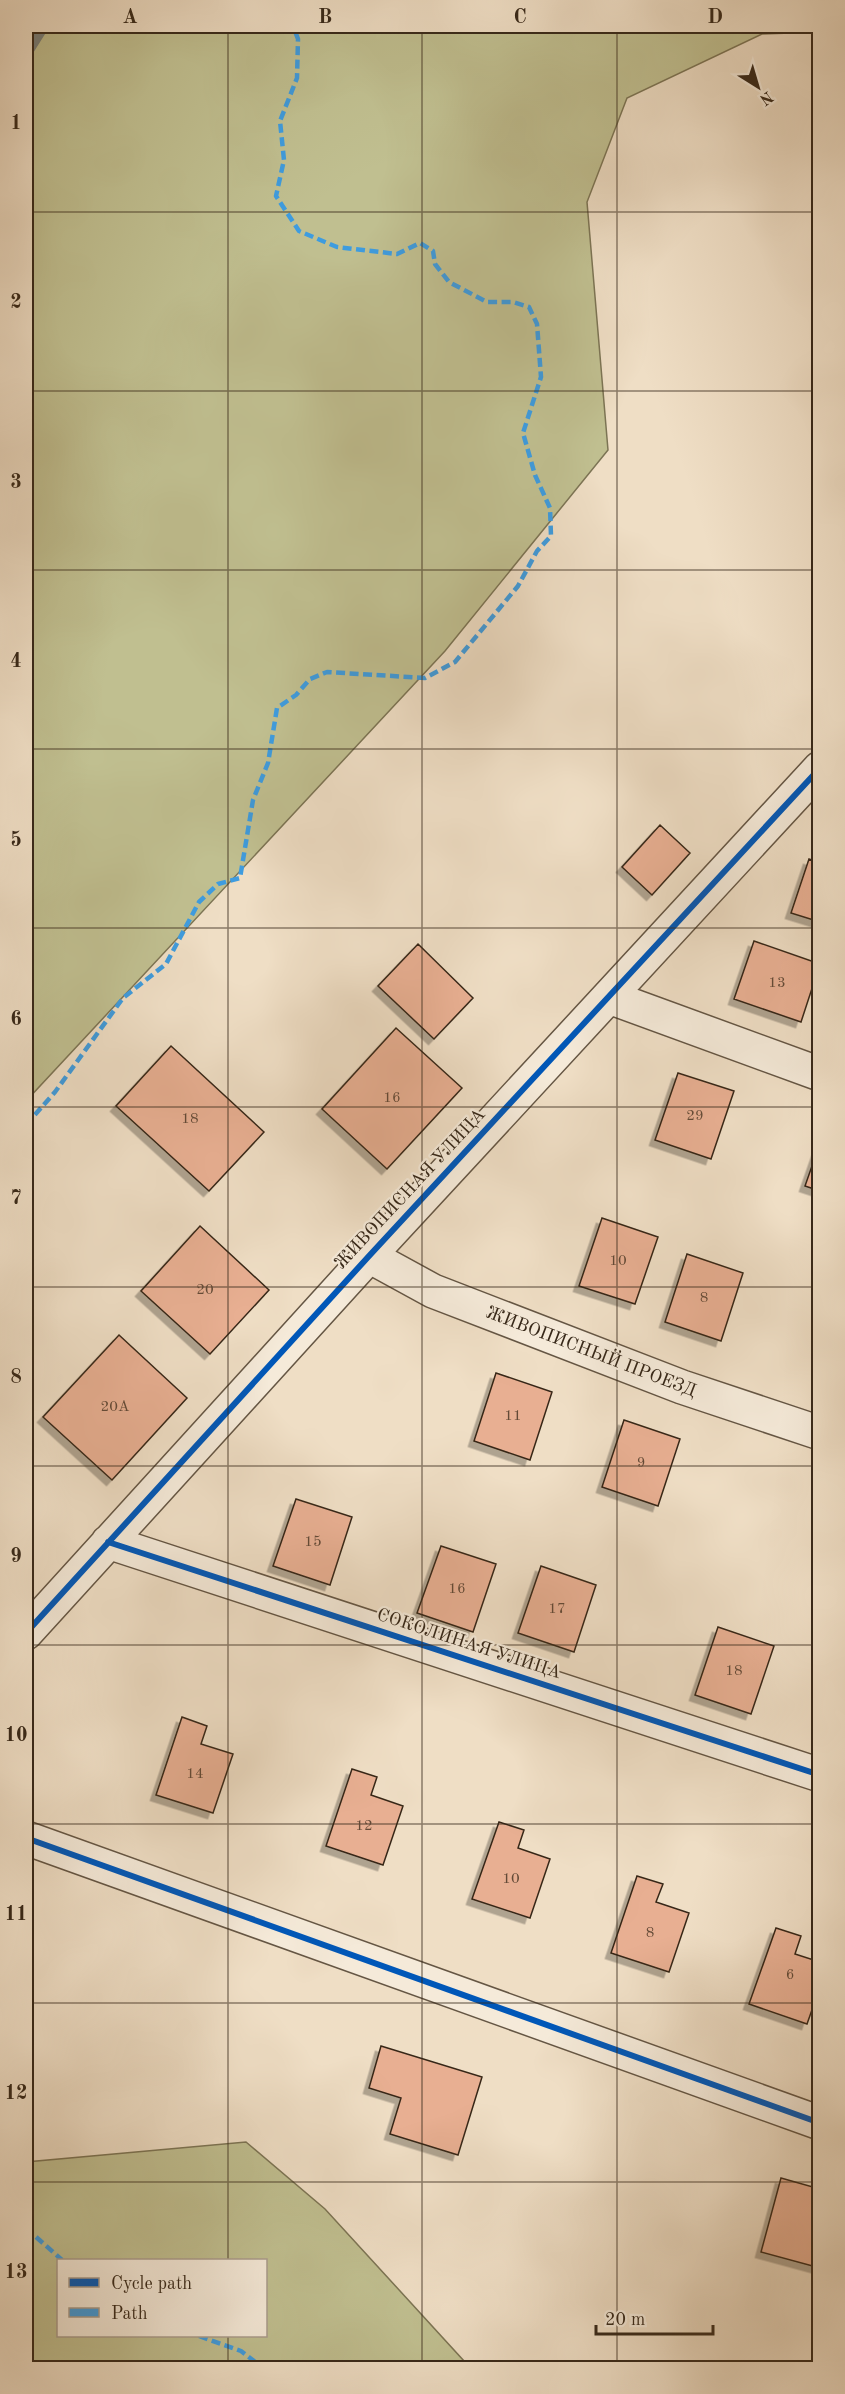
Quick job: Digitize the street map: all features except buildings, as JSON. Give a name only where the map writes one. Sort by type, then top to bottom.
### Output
[{"type":"street","name":"ЖИВОПИСНАЯ УЛИЦА","points":[[26,1633],[369,1256],[819,768]]},
{"type":"street","points":[[609,997],[819,1074]]},
{"type":"street","name":"ЖИВОПИСНЫЙ ПРОЕЗД","points":[[369,1256],[433,1292],[682,1387],[819,1434]]},
{"type":"street","name":"СОКОЛИНАЯ УЛИЦА","points":[[108,1542],[819,1775]]},
{"type":"street","points":[[26,1838],[819,2123]]},
{"type":"shaded area","points":[[26,26],[819,26],[820,32],[762,34],[627,98],[587,202],[608,450],[445,651],[26,1101]]},
{"type":"shaded area","points":[[246,2142],[325,2209],[465,2362],[491,2368],[26,2368],[26,2162]]},
{"type":"waterway","points":[[26,53],[43,26]]},
{"type":"marked path","points":[[26,1125],[55,1092],[123,998],[166,964],[199,902],[218,884],[240,878],[253,800],[268,763],[277,708],[296,695],[310,679],[327,672],[425,678],[455,662],[518,586],[537,551],[551,536],[550,508],[535,475],[523,433],[541,377],[537,324],[529,307],[513,302],[487,302],[449,282],[435,264],[433,251],[420,243],[397,254],[337,247],[299,231],[276,196],[284,160],[280,121],[297,78],[298,39],[293,26]]},
{"type":"marked path","points":[[26,2228],[61,2259]]},
{"type":"marked path","points":[[202,2337],[241,2351],[263,2368]]},
{"type":"cycle path","points":[[26,1633],[369,1256],[820,768]]},
{"type":"cycle path","points":[[108,1542],[820,1775]]},
{"type":"cycle path","points":[[26,1838],[820,2123]]}]
